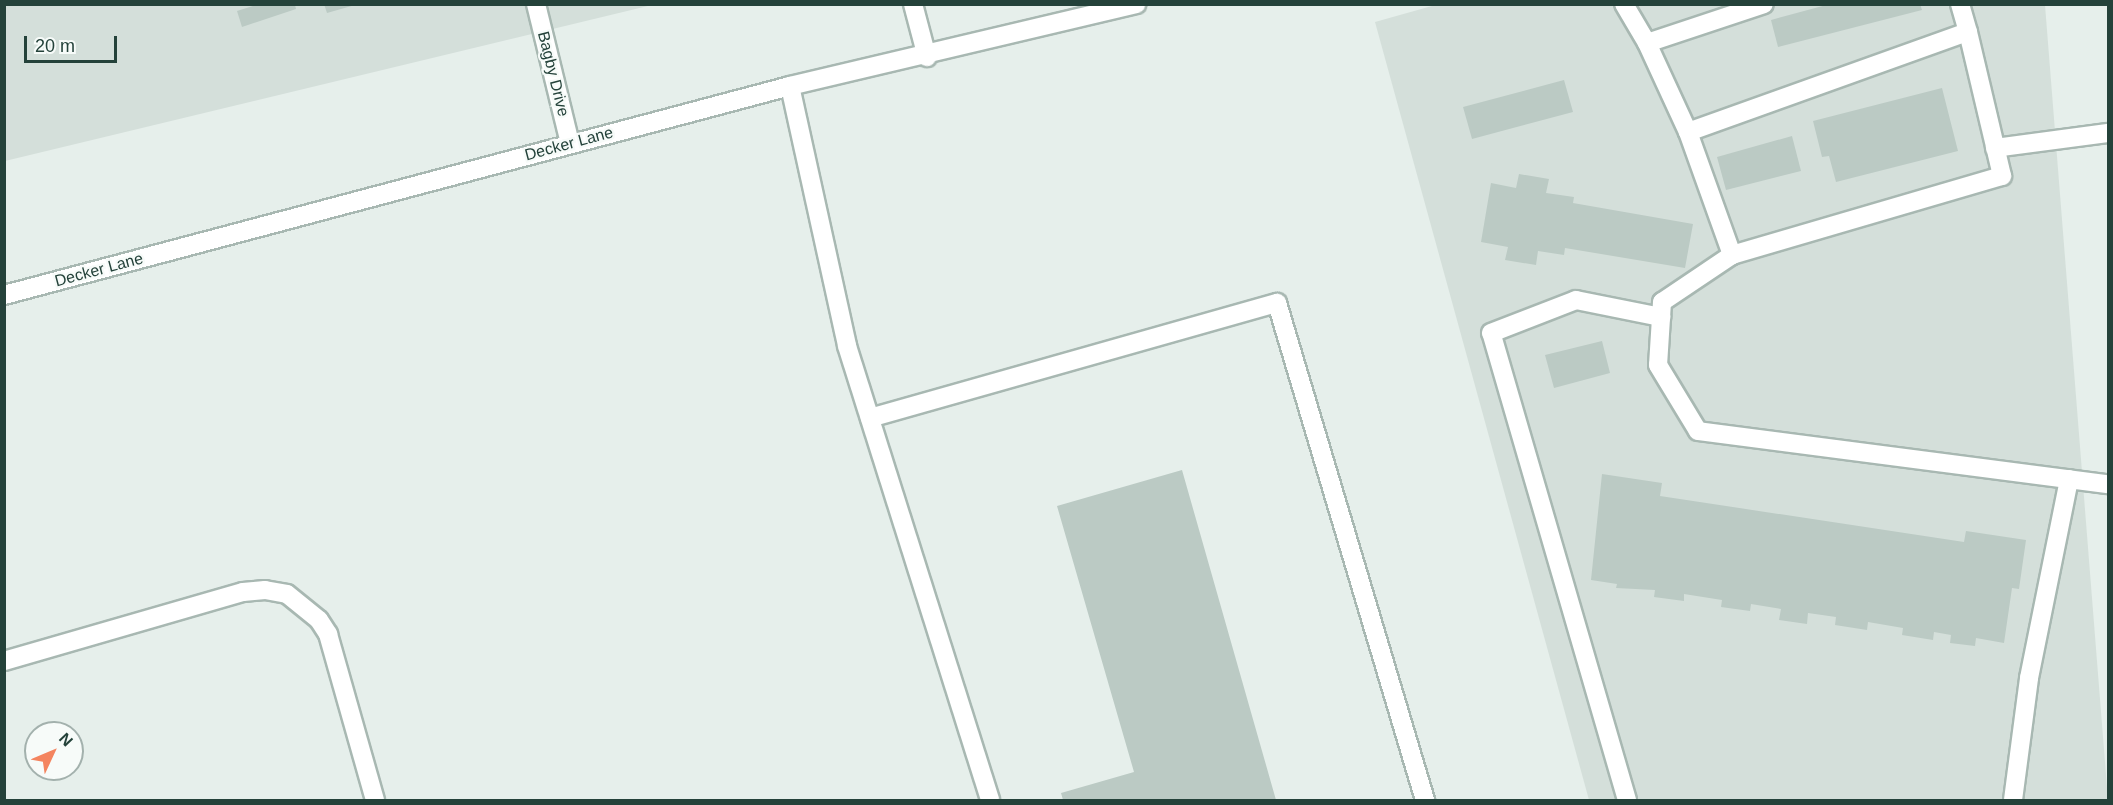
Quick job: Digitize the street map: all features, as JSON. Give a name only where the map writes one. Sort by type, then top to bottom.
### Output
[{"type":"main road","name":"Bagby Drive","points":[[536,4],[570,144]]},
{"type":"main road","points":[[913,4],[927,57]]},
{"type":"main road","name":"Decker Lane","points":[[4,295],[790,86],[927,57],[1136,4]]},
{"type":"main road","points":[[1624,4],[1647,43],[1688,132],[1732,255]]},
{"type":"main road","points":[[1647,43],[1764,4]]},
{"type":"main road","points":[[1960,4],[2001,176],[1732,255],[1662,302],[1658,365],[1698,431],[2109,484]]},
{"type":"main road","points":[[1688,132],[1968,32]]},
{"type":"main road","points":[[790,86],[848,346],[990,801]]},
{"type":"main road","points":[[1995,148],[2109,133]]},
{"type":"main road","points":[[1627,801],[1491,333],[1576,300],[1661,317]]},
{"type":"main road","points":[[870,418],[1277,303],[1425,801]]},
{"type":"main road","points":[[2013,801],[2029,678],[2069,479]]},
{"type":"main road","points":[[4,661],[243,592],[266,590],[287,594],[319,620],[328,634],[375,801]]},
{"type":"shaded area","points":[[5,4],[652,5],[5,161]]},
{"type":"shaded area","points":[[1439,4],[2045,5],[2108,800],[1589,800],[1375,22]]},
{"type":"building","points":[[324,4],[355,4],[355,5],[327,13]]},
{"type":"building","points":[[1830,4],[1920,4],[1922,10],[1778,47],[1771,20]]},
{"type":"building","points":[[256,5],[295,5],[296,9],[242,27],[237,11]]},
{"type":"building","points":[[1564,80],[1573,112],[1472,139],[1463,107]]},
{"type":"building","points":[[1942,88],[1958,151],[1836,182],[1829,156],[1822,157],[1813,121]]},
{"type":"building","points":[[1792,136],[1801,171],[1726,190],[1717,157]]},
{"type":"building","points":[[1519,174],[1549,179],[1546,193],[1574,197],[1573,203],[1693,224],[1685,268],[1565,248],[1564,255],[1538,251],[1536,265],[1505,260],[1508,247],[1481,242],[1491,183],[1516,188]]},
{"type":"building","points":[[1602,341],[1610,373],[1554,388],[1545,355]]},
{"type":"building","points":[[1182,470],[1276,800],[1063,800],[1061,793],[1134,772],[1057,506]]},
{"type":"building","points":[[1602,474],[1662,483],[1660,496],[1964,542],[1966,531],[2026,540],[2019,589],[2012,588],[2004,643],[1976,638],[1975,646],[1950,643],[1951,635],[1934,632],[1933,640],[1902,635],[1903,628],[1868,622],[1867,630],[1835,625],[1836,617],[1808,613],[1807,624],[1779,620],[1781,609],[1751,604],[1750,611],[1721,607],[1722,600],[1684,594],[1684,601],[1654,597],[1655,590],[1616,588],[1617,584],[1591,580]]}]
